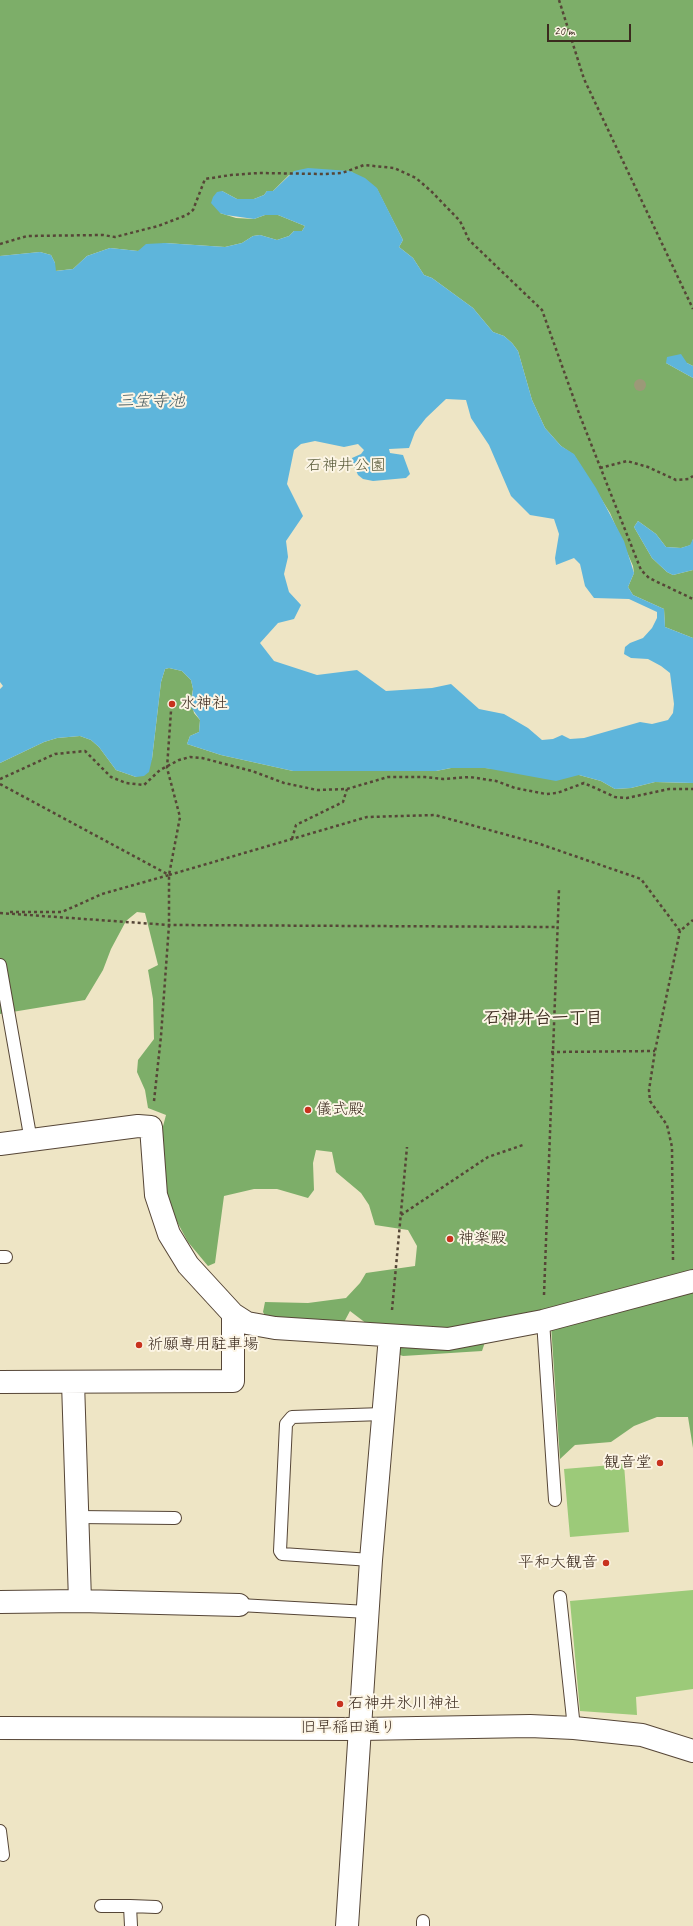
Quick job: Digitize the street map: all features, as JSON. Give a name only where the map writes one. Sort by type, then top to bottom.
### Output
[{"type":"street","points":[[0,1144],[138,1126],[151,1127],[156,1195],[169,1234],[188,1265],[233,1314],[247,1323],[275,1328],[448,1339],[543,1321],[683,1284]]},
{"type":"street","points":[[0,1382],[233,1381],[233,1314]]},
{"type":"street","points":[[347,1926],[371,1560],[390,1336]]},
{"type":"street","points":[[73,1382],[80,1601]]},
{"type":"street","points":[[0,1602],[80,1601],[239,1605]]},
{"type":"street","name":"旧早稲田通り","points":[[0,1728],[361,1729],[530,1726],[574,1728],[642,1735],[693,1751]]},
{"type":"lane","points":[[0,965],[31,1141]]},
{"type":"lane","points":[[543,1321],[555,1500]]},
{"type":"lane","points":[[371,1560],[282,1554],[280,1551],[286,1424],[292,1417],[383,1414]]},
{"type":"lane","points":[[77,1517],[175,1518]]},
{"type":"lane","points":[[560,1597],[574,1728]]},
{"type":"lane","points":[[239,1605],[368,1612]]},
{"type":"lane","points":[[0,1831],[3,1855]]},
{"type":"lane","points":[[102,1906],[156,1907]]},
{"type":"lane","points":[[130,1906],[131,1926]]},
{"type":"path","points":[[559,0],[584,79],[693,309]]},
{"type":"path","points":[[0,244],[27,236],[103,235],[115,237],[158,226],[187,215],[193,210],[205,180],[259,173],[342,173],[364,165],[394,168],[416,178],[460,221],[469,240],[542,310],[600,468],[623,523],[640,570],[649,578],[693,599]]},
{"type":"path","points":[[600,468],[627,461],[648,467],[676,480],[689,479],[693,476]]},
{"type":"path","points":[[151,1127],[161,1036],[169,924],[170,875],[180,817],[167,768],[171,711]]},
{"type":"path","points":[[0,779],[55,754],[85,751],[112,777],[126,783],[144,785],[160,770],[167,768],[179,760],[202,758],[297,786],[317,790],[346,789],[388,777],[425,776],[443,779],[476,778],[496,781],[515,788],[546,794],[557,793],[584,783],[615,797],[627,798],[669,789],[693,789]]},
{"type":"path","points":[[0,784],[170,875]]},
{"type":"path","points":[[292,839],[296,825],[343,802],[346,789]]},
{"type":"path","points":[[0,913],[62,912],[102,894],[367,817],[435,815],[540,844],[641,880],[680,931]]},
{"type":"path","points":[[543,1321],[551,1052],[558,890]]},
{"type":"path","points":[[0,913],[169,924],[557,927]]},
{"type":"path","points":[[683,1284],[672,1147],[667,1125],[650,1101],[649,1090],[655,1051],[680,931],[693,920]]},
{"type":"path","points":[[551,1052],[655,1051]]},
{"type":"path","points":[[401,1215],[488,1157],[523,1145]]},
{"type":"path","points":[[390,1336],[407,1147]]},
{"type":"green space","points":[[0,0],[693,0],[693,366],[687,363],[666,363],[693,378],[693,539],[691,545],[681,548],[666,547],[656,534],[638,521],[634,527],[652,558],[667,572],[673,575],[693,570],[693,638],[665,627],[664,609],[633,595],[628,587],[634,573],[633,566],[610,513],[574,455],[561,446],[545,428],[532,400],[518,351],[504,336],[493,332],[473,308],[432,278],[424,275],[413,258],[399,247],[403,240],[377,189],[350,171],[289,175],[273,191],[267,191],[264,195],[254,199],[237,199],[222,191],[220,213],[236,218],[254,219],[265,215],[278,215],[305,226],[302,231],[294,231],[289,236],[277,240],[260,235],[253,236],[242,243],[225,247],[165,243],[138,251],[110,248],[87,256],[73,269],[55,271],[55,263],[51,255],[40,252],[0,256]]},
{"type":"green space","points":[[169,668],[182,671],[191,680],[193,689],[191,700],[194,713],[200,720],[199,732],[190,736],[187,744],[221,755],[293,771],[436,771],[451,768],[485,768],[579,775],[601,781],[615,789],[631,788],[655,782],[693,783],[693,1448],[688,1417],[657,1417],[634,1426],[611,1442],[575,1445],[560,1459],[551,1325],[486,1339],[482,1351],[403,1356],[382,1349],[371,1327],[350,1311],[342,1326],[269,1322],[263,1312],[265,1302],[308,1303],[346,1298],[360,1283],[366,1273],[415,1266],[417,1246],[408,1230],[375,1225],[369,1205],[361,1193],[336,1172],[332,1152],[316,1150],[313,1163],[314,1190],[308,1198],[277,1189],[254,1189],[224,1196],[215,1263],[208,1266],[188,1242],[162,1194],[158,1145],[166,1115],[148,1108],[145,1090],[137,1072],[138,1060],[154,1039],[153,999],[148,970],[158,965],[145,913],[137,912],[126,921],[111,949],[103,970],[85,1000],[0,1014],[0,763],[44,742],[57,738],[80,736],[91,740],[99,747],[116,770],[136,777],[152,759],[161,682],[165,669]]},
{"type":"green space","points":[[624,1464],[629,1532],[570,1537],[564,1469]]},
{"type":"green space","points":[[693,1590],[693,1689],[636,1697],[637,1715],[580,1711],[570,1601]]},
{"type":"water","name":"三宝寺池","points":[[308,168],[350,171],[365,178],[377,188],[403,240],[399,247],[413,258],[424,275],[432,278],[473,308],[493,332],[504,336],[518,351],[532,400],[545,428],[561,446],[574,454],[596,488],[624,541],[634,573],[628,587],[633,595],[664,609],[665,627],[693,638],[693,783],[655,782],[631,788],[615,789],[601,781],[579,775],[556,781],[485,768],[451,768],[436,771],[293,771],[221,755],[187,744],[190,736],[199,732],[200,720],[191,707],[193,689],[191,680],[182,671],[169,668],[165,669],[161,682],[152,759],[149,772],[144,776],[136,777],[116,770],[99,747],[91,740],[80,736],[57,738],[44,742],[0,763],[0,689],[3,686],[0,682],[0,256],[40,252],[51,255],[55,263],[56,271],[73,269],[87,256],[110,248],[138,251],[146,244],[165,243],[225,247],[242,243],[253,236],[260,235],[277,240],[289,236],[294,231],[302,231],[305,226],[278,215],[265,215],[254,219],[226,215],[220,213],[211,203],[217,192],[222,191],[237,199],[254,199],[264,195],[267,191],[273,191],[294,171]],"holes":[[[446,399],[466,400],[471,418],[489,445],[511,496],[530,515],[554,519],[559,534],[555,558],[556,565],[574,558],[580,564],[585,586],[594,598],[629,599],[657,612],[657,618],[652,628],[643,638],[630,643],[625,647],[624,654],[631,658],[648,659],[670,673],[674,704],[673,713],[668,720],[652,724],[640,722],[584,738],[570,739],[562,735],[553,739],[542,740],[528,728],[504,714],[479,709],[451,684],[432,688],[386,691],[357,670],[317,675],[274,661],[260,643],[278,623],[294,619],[301,605],[289,592],[284,574],[288,557],[286,541],[303,516],[287,484],[294,450],[301,444],[315,441],[344,447],[358,444],[364,450],[361,454],[352,458],[358,475],[363,479],[373,481],[406,478],[410,474],[403,455],[390,453],[389,449],[409,448],[415,432],[426,418]]]},
{"type":"water","points":[[681,354],[687,363],[693,366],[693,378],[666,363],[667,357]]},
{"type":"water","points":[[638,521],[656,534],[666,547],[681,548],[690,545],[693,539],[693,570],[673,575],[667,572],[652,558],[634,527]]},
{"type":"place","name":"水神社","points":[[172,704]]},
{"type":"place","name":"儀式殿","points":[[308,1110]]},
{"type":"place","name":"神楽殿","points":[[450,1239]]},
{"type":"place","name":"祈願専用駐車場","points":[[139,1345]]},
{"type":"place","name":"観音堂","points":[[660,1463]]},
{"type":"place","name":"平和大観音","points":[[606,1563]]},
{"type":"place","name":"石神井氷川神社","points":[[340,1704]]},
{"type":"district","name":"石神井台一丁目","points":[[543,1019]]},
{"type":"park label","name":"石神井公園","points":[[346,466]]}]
